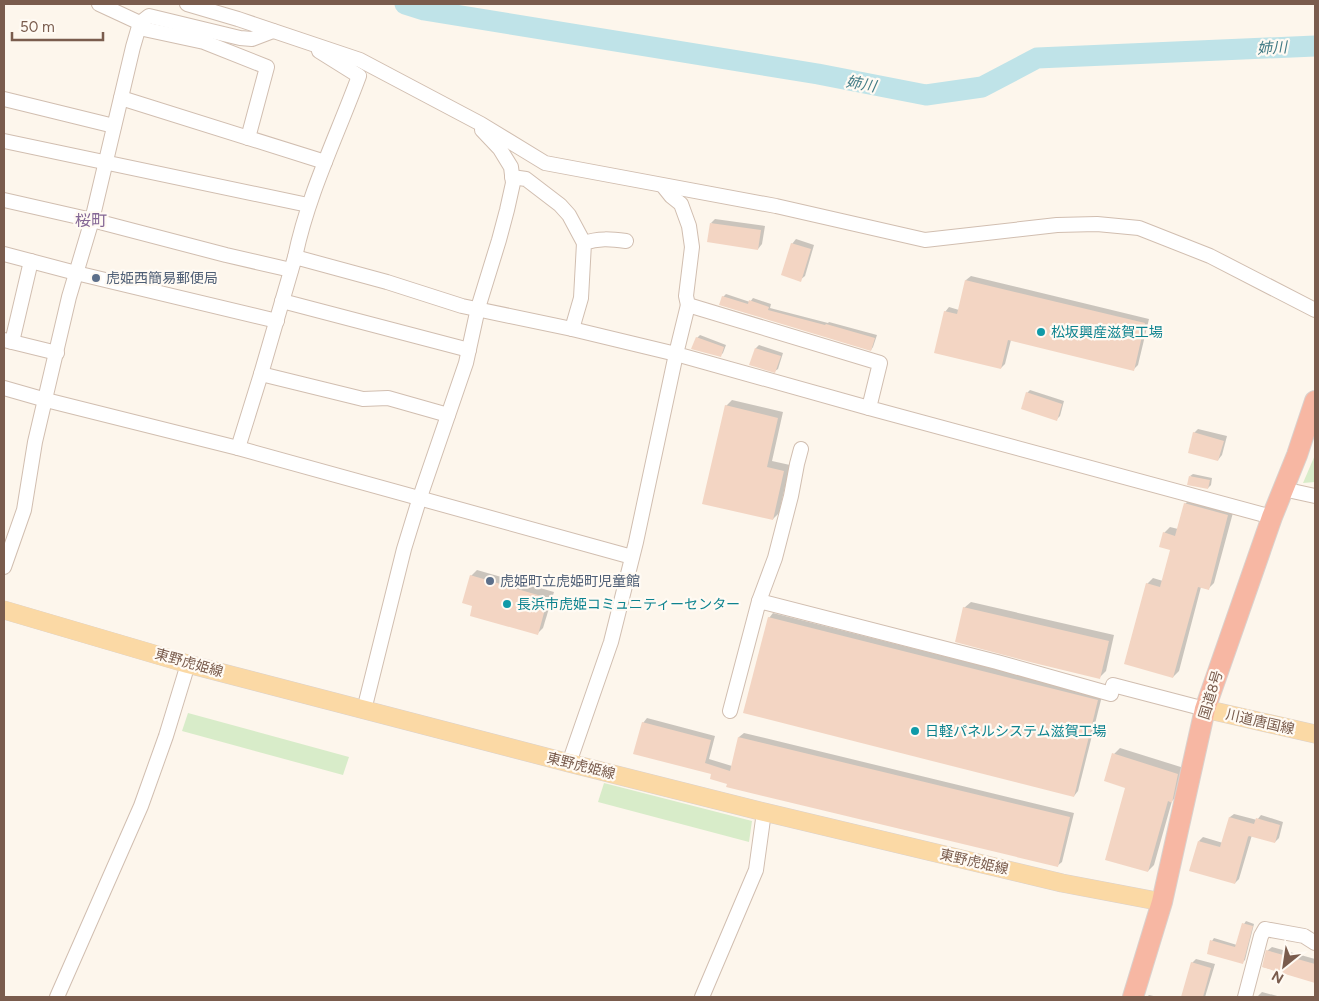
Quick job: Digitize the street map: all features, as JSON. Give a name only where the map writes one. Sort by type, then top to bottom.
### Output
[{"type":"highway","name":"国道8号","points":[[1133,997],[1162,902],[1205,709],[1315,401]]},
{"type":"main road","name":"東野虎姫線","points":[[4,610],[188,664],[568,763],[1062,883],[1162,902]]},
{"type":"main road","name":"川道唐国線","points":[[1205,709],[1315,734]]},
{"type":"street","points":[[99,4],[139,25],[204,42],[267,67],[248,138]]},
{"type":"street","points":[[187,4],[360,60],[474,120],[545,163],[776,206],[925,240],[1057,225],[1097,224],[1138,228],[1210,256],[1315,310]]},
{"type":"street","points":[[4,568],[24,510],[35,442],[76,273],[92,220],[139,25],[149,16],[240,38],[252,39],[273,31]]},
{"type":"street","points":[[238,448],[277,321],[308,205],[359,76],[305,41]]},
{"type":"street","points":[[121,98],[325,162]]},
{"type":"street","points":[[4,99],[114,126]]},
{"type":"street","points":[[364,710],[404,549],[466,363],[478,308],[501,233],[513,183],[512,167],[474,120]]},
{"type":"street","points":[[4,141],[308,205]]},
{"type":"street","points":[[512,177],[526,179],[560,205],[569,215],[584,242],[581,298],[572,329]]},
{"type":"street","points":[[568,763],[611,642],[632,557],[688,305],[686,296],[692,247],[689,226],[681,204],[671,196],[664,186]]},
{"type":"street","points":[[4,200],[92,220],[226,255],[293,263],[387,282],[462,306],[572,329],[676,354],[1272,517]]},
{"type":"street","points":[[584,242],[595,239],[626,241]]},
{"type":"street","points":[[4,254],[277,321]]},
{"type":"street","points":[[31,262],[8,341],[57,353]]},
{"type":"street","points":[[282,302],[469,350]]},
{"type":"street","points":[[688,305],[880,363],[869,408]]},
{"type":"street","points":[[261,374],[363,399],[388,398],[448,415]]},
{"type":"street","points":[[4,388],[238,448],[632,557]]},
{"type":"street","points":[[730,711],[758,601],[775,558],[802,449]]},
{"type":"street","points":[[1283,489],[1315,496]]},
{"type":"street","points":[[758,601],[996,662],[1111,694],[1113,686],[1205,709]]},
{"type":"street","points":[[57,997],[141,806],[166,736],[188,664]]},
{"type":"street","points":[[702,997],[756,870],[764,812]]},
{"type":"street","points":[[1245,997],[1261,936],[1265,929],[1304,936],[1315,943]]},
{"type":"green space","points":[[1315,455],[1315,482],[1303,483]]},
{"type":"green space","points":[[188,713],[349,757],[343,775],[182,731]]},
{"type":"green space","points":[[604,783],[752,821],[749,842],[598,802]]},
{"type":"building","points":[[710,223],[761,230],[758,250],[707,242]]},
{"type":"building","points":[[791,243],[811,249],[801,282],[781,275]]},
{"type":"building","name":"松坂興産滋賀工場","points":[[965,280],[1145,323],[1134,371],[1008,340],[1001,369],[934,353],[944,311],[957,314]]},
{"type":"building","points":[[722,296],[748,304],[749,300],[769,307],[768,310],[875,338],[871,351],[719,305]]},
{"type":"building","points":[[696,337],[724,347],[721,357],[691,349]]},
{"type":"building","points":[[755,348],[781,356],[775,373],[749,365]]},
{"type":"building","points":[[1026,392],[1062,404],[1057,421],[1021,409]]},
{"type":"building","points":[[725,405],[778,418],[767,467],[784,471],[773,520],[702,504]]},
{"type":"building","points":[[1193,432],[1224,441],[1218,461],[1188,453]]},
{"type":"building","points":[[1189,476],[1210,480],[1208,489],[1187,485]]},
{"type":"building","points":[[1184,503],[1228,515],[1209,590],[1198,587],[1173,678],[1124,664],[1146,583],[1160,587],[1170,550],[1159,547],[1163,532],[1175,536]]},
{"type":"building","name":"長浜市虎姫コミュニティーセンター","points":[[470,575],[548,598],[538,635],[470,616],[472,606],[462,603]]},
{"type":"building","points":[[963,607],[1109,641],[1100,679],[955,642]]},
{"type":"building","points":[[768,617],[1098,700],[1074,797],[743,713]]},
{"type":"building","points":[[642,722],[711,740],[705,763],[730,771],[738,737],[1070,817],[1058,867],[726,787],[727,784],[710,779],[711,774],[633,754]]},
{"type":"building","points":[[1112,753],[1178,774],[1172,803],[1168,801],[1148,872],[1105,860],[1125,788],[1104,781]]},
{"type":"building","points":[[1229,817],[1254,824],[1256,818],[1280,825],[1275,843],[1248,837],[1235,884],[1189,871],[1198,841],[1220,847]]},
{"type":"building","points":[[1242,923],[1253,926],[1243,964],[1207,954],[1210,940],[1235,947]]},
{"type":"building","points":[[1266,950],[1315,964],[1315,983],[1262,967]]},
{"type":"building","points":[[1191,962],[1211,968],[1203,997],[1181,997]]},
{"type":"waterway","name":"姉川","points":[[405,4],[424,10],[818,74],[926,95],[982,87],[1037,58],[1315,46]]},
{"type":"place","name":"虎姫西簡易郵便局","points":[[96,278]]},
{"type":"place","name":"松坂興産滋賀工場","points":[[1041,332]]},
{"type":"place","name":"虎姫町立虎姫町児童館","points":[[490,581]]},
{"type":"place","name":"長浜市虎姫コミュニティーセンター","points":[[507,604]]},
{"type":"place","name":"日軽パネルシステム滋賀工場","points":[[915,731]]},
{"type":"district","name":"桜町","points":[[91,220]]}]
